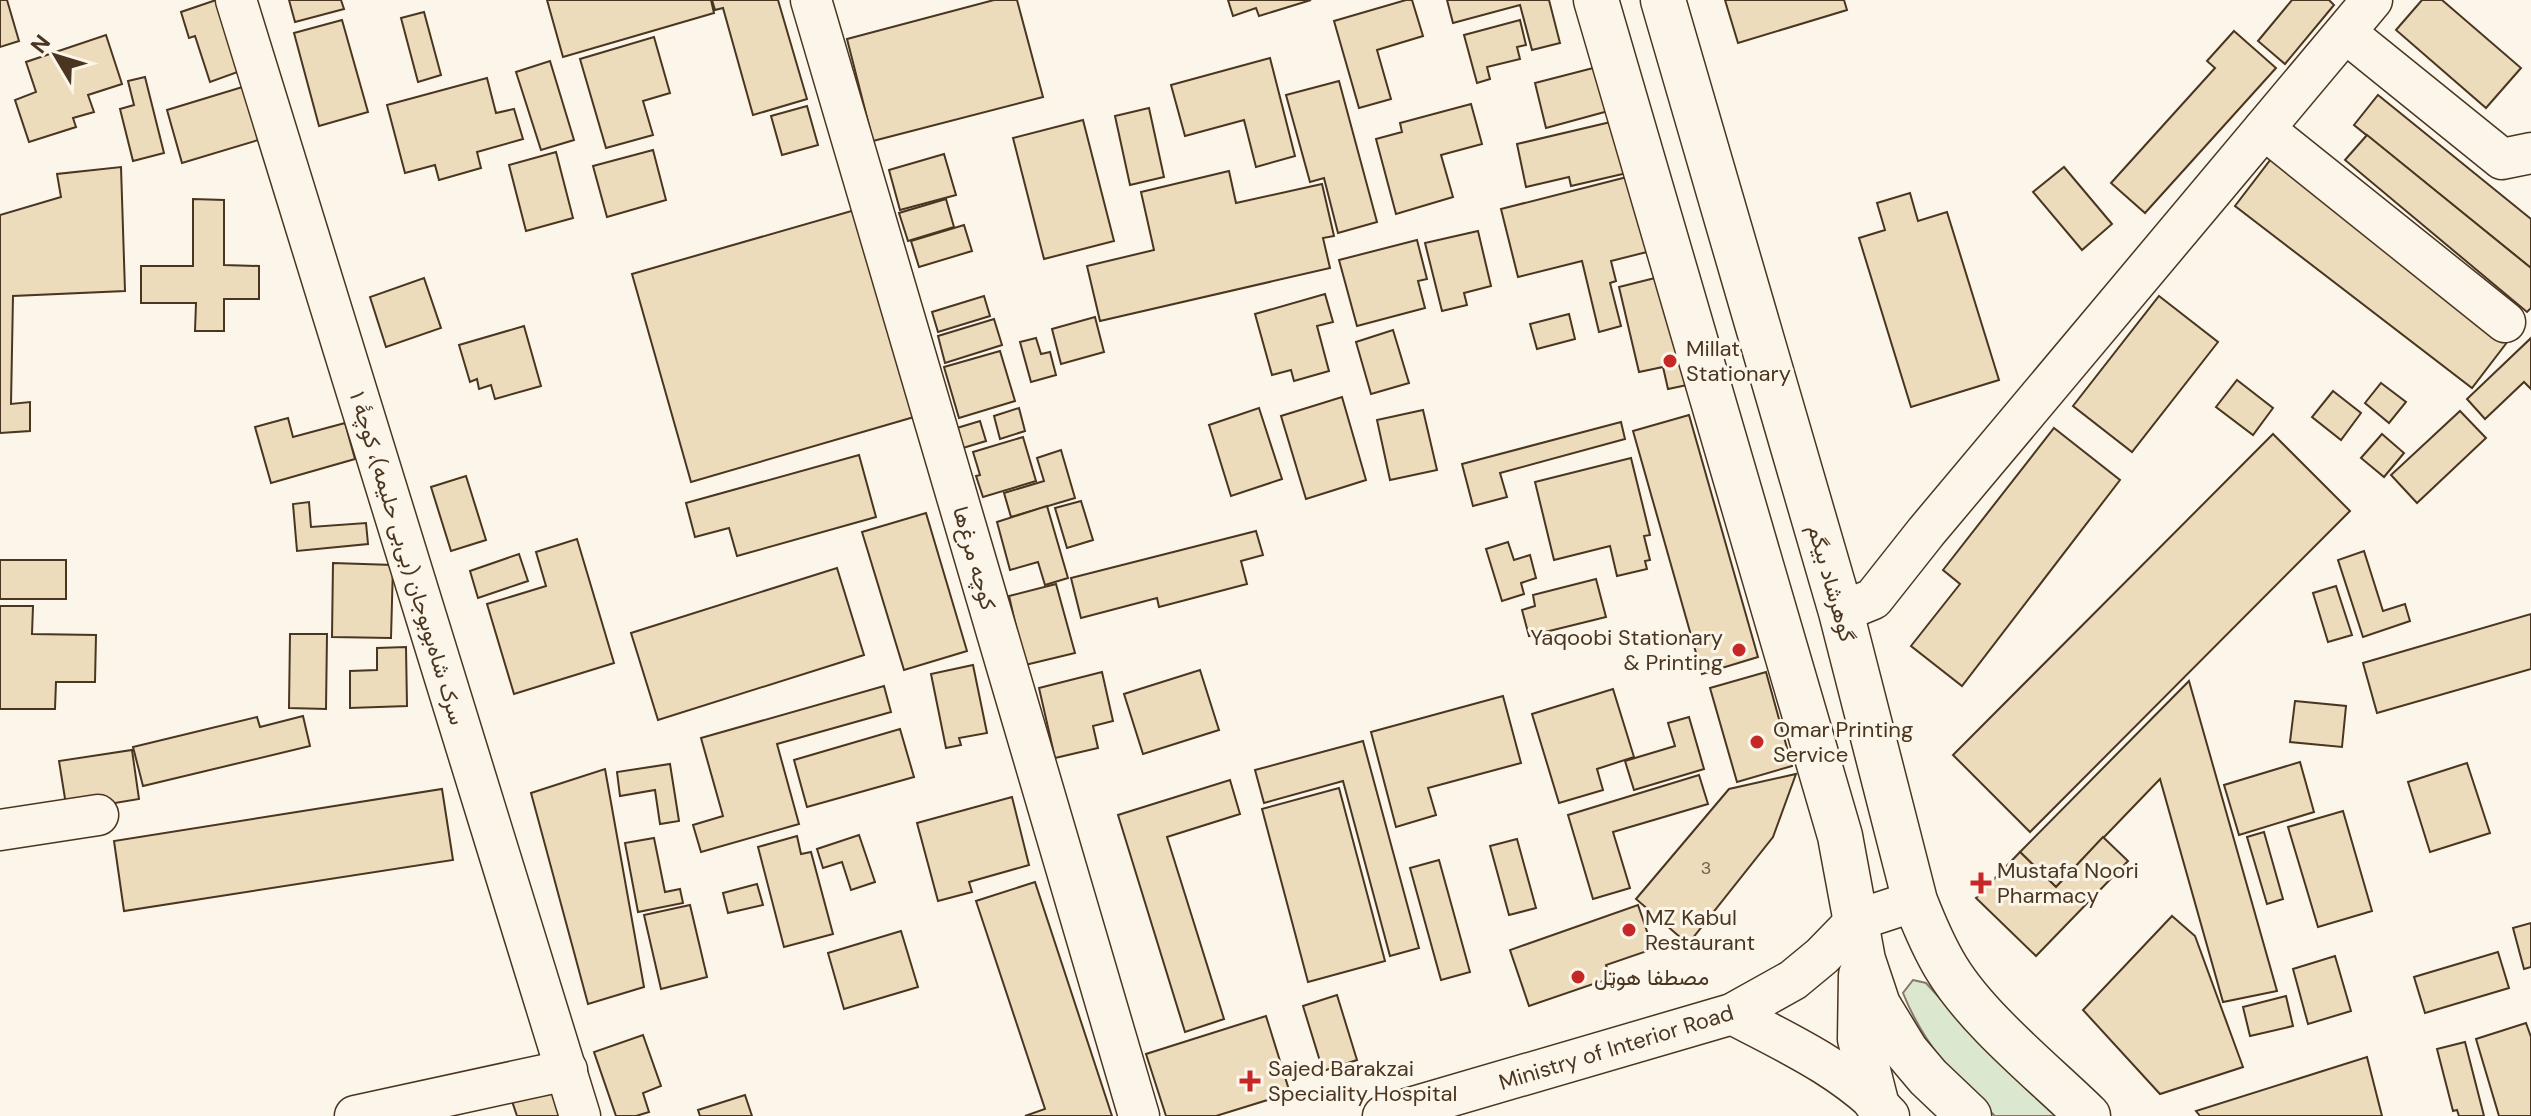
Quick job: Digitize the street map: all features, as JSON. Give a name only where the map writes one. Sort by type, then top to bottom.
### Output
[{"type":"main road","points":[[1596,0],[1840,836],[1859,936],[1878,1005],[1906,1051],[1969,1116]]},
{"type":"main road","name":"گوهرشاد بیگم","points":[[1663,0],[1841,612],[1915,901],[1947,970],[1977,1009],[2088,1116]]},
{"type":"main road","points":[[1859,936],[1860,1039],[1882,1109]]},
{"type":"street","name":"سرک شاه‌بوبوجان (بی‌بی حلیمه)، کوچۀ ۱","points":[[236,0],[580,1116]]},
{"type":"street","name":"کوچه مرغ‌ها","points":[[811,0],[1139,1116]]},
{"type":"street","points":[[1841,612],[1873,599],[2372,0]]},
{"type":"street","points":[[2346,33],[2502,159],[2531,153]]},
{"type":"street","points":[[2264,129],[2505,322]]},
{"type":"street","points":[[0,830],[98,815]]},
{"type":"street","name":"Ministry of Interior Road","points":[[1383,1116],[1732,1014],[1793,980],[1822,956],[1915,901]]},
{"type":"street","points":[[1732,1014],[1798,1048],[1882,1109]]},
{"type":"street","points":[[355,1116],[567,1070]]},
{"type":"green space","points":[[1913,980],[1926,983],[1982,1045],[2056,1116],[1995,1116],[1980,1102],[1954,1074],[1920,1028],[1903,993]]},
{"type":"building","points":[[0,0],[7,0],[19,41],[0,47]]},
{"type":"building","points":[[223,0],[246,69],[210,82],[195,36],[189,38],[181,12]]},
{"type":"building","points":[[289,0],[341,0],[344,9],[295,22]]},
{"type":"building","points":[[547,0],[711,0],[714,13],[563,57]]},
{"type":"building","points":[[712,0],[778,0],[807,99],[753,115],[723,8],[715,10]]},
{"type":"building","points":[[994,0],[1017,0],[1043,97],[873,141],[847,39]]},
{"type":"building","points":[[1228,0],[1311,0],[1259,16],[1256,8],[1233,16]]},
{"type":"building","points":[[1412,0],[1423,36],[1377,50],[1391,99],[1359,108],[1334,21]]},
{"type":"building","points":[[1447,0],[1549,0],[1560,43],[1532,50],[1520,5],[1453,23]]},
{"type":"building","points":[[1725,0],[1844,0],[1847,10],[1738,43]]},
{"type":"building","points":[[2292,0],[2329,0],[2334,5],[2285,64],[2258,41]]},
{"type":"building","points":[[2422,0],[2442,0],[2521,68],[2486,108],[2396,30]]},
{"type":"building","points":[[424,12],[441,75],[418,82],[401,18]]},
{"type":"building","points":[[342,20],[368,112],[319,126],[294,33]]},
{"type":"building","points":[[1520,20],[1526,45],[1517,47],[1520,59],[1487,67],[1490,79],[1477,83],[1464,35]]},
{"type":"building","points":[[2234,31],[2276,68],[2145,213],[2111,183],[2215,68],[2207,61]]},
{"type":"building","points":[[106,35],[122,84],[88,95],[94,112],[73,118],[76,127],[29,142],[15,100],[36,92],[26,62]]},
{"type":"building","points":[[654,37],[670,93],[643,101],[653,135],[606,148],[580,59]]},
{"type":"building","points":[[1270,58],[1295,156],[1256,167],[1244,120],[1185,136],[1171,85]]},
{"type":"building","points":[[550,61],[574,140],[541,150],[516,72]]},
{"type":"building","points":[[1601,66],[1612,110],[1546,128],[1535,83]]},
{"type":"building","points":[[145,77],[164,153],[133,161],[120,109],[134,105],[128,81]]},
{"type":"building","points":[[487,78],[496,113],[514,109],[523,139],[477,152],[481,168],[439,180],[435,165],[405,173],[387,105]]},
{"type":"building","points":[[1339,81],[1377,222],[1338,233],[1324,178],[1310,182],[1286,95]]},
{"type":"building","points":[[249,85],[265,138],[182,163],[167,110]]},
{"type":"building","points":[[2378,95],[2531,219],[2531,268],[2354,125]]},
{"type":"building","points":[[1471,104],[1482,144],[1441,155],[1453,197],[1396,214],[1376,139],[1402,132],[1400,123]]},
{"type":"building","points":[[807,106],[818,145],[782,155],[771,116]]},
{"type":"building","points":[[1149,108],[1164,177],[1130,185],[1115,116]]},
{"type":"building","points":[[1083,120],[1114,241],[1044,259],[1013,138]]},
{"type":"building","points":[[1615,121],[1627,173],[1571,186],[1569,177],[1526,187],[1517,144]]},
{"type":"building","points":[[2367,135],[2531,268],[2531,308],[2527,312],[2345,160]]},
{"type":"building","points":[[653,150],[666,200],[607,217],[593,166]]},
{"type":"building","points":[[556,152],[573,218],[526,231],[509,165]]},
{"type":"building","points":[[944,154],[956,195],[900,210],[889,170]]},
{"type":"building","points":[[2271,159],[2508,341],[2472,388],[2235,206]]},
{"type":"building","points":[[121,167],[125,291],[13,296],[11,404],[30,402],[30,431],[0,433],[0,215],[61,197],[57,174]]},
{"type":"building","points":[[2064,167],[2112,224],[2082,250],[2033,192]]},
{"type":"building","points":[[1229,171],[1236,203],[1322,184],[1334,236],[1323,238],[1330,268],[1100,321],[1087,266],[1154,250],[1141,192]]},
{"type":"building","points":[[1627,177],[1647,252],[1611,261],[1616,281],[1610,283],[1621,326],[1599,332],[1582,261],[1518,277],[1501,209]]},
{"type":"building","points":[[1910,193],[1918,221],[1947,212],[1999,380],[1911,407],[1859,238],[1885,230],[1877,203]]},
{"type":"building","points":[[193,199],[224,200],[224,265],[259,266],[259,299],[224,299],[224,331],[195,331],[196,303],[141,303],[141,266],[193,266]]},
{"type":"building","points":[[946,199],[954,227],[908,241],[899,213]]},
{"type":"building","points":[[855,210],[914,417],[691,482],[632,274]]},
{"type":"building","points":[[964,225],[972,251],[919,267],[911,241]]},
{"type":"building","points":[[1478,231],[1491,286],[1464,293],[1467,305],[1442,311],[1425,243]]},
{"type":"building","points":[[1417,240],[1427,279],[1418,281],[1425,308],[1357,326],[1339,260]]},
{"type":"building","points":[[1667,275],[1692,384],[1668,389],[1663,367],[1639,372],[1619,287]]},
{"type":"building","points":[[424,278],[441,328],[386,347],[370,297]]},
{"type":"building","points":[[1325,294],[1333,322],[1317,326],[1329,371],[1294,381],[1291,370],[1272,375],[1255,314]]},
{"type":"building","points":[[984,296],[990,316],[938,332],[932,312]]},
{"type":"building","points":[[2159,296],[2218,342],[2132,452],[2073,406]]},
{"type":"building","points":[[1569,314],[1575,339],[1537,349],[1530,324]]},
{"type":"building","points":[[1095,317],[1104,352],[1061,364],[1052,329]]},
{"type":"building","points":[[994,319],[1002,345],[945,363],[938,336]]},
{"type":"building","points":[[524,326],[541,386],[495,399],[491,385],[479,389],[477,379],[470,382],[459,345]]},
{"type":"building","points":[[1393,330],[1409,383],[1371,394],[1356,342]]},
{"type":"building","points":[[1036,338],[1041,354],[1050,352],[1056,375],[1031,382],[1020,342]]},
{"type":"building","points":[[2531,338],[2531,389],[2524,382],[2485,419],[2467,399]]},
{"type":"building","points":[[1000,351],[1015,401],[959,418],[944,367]]},
{"type":"building","points":[[2237,380],[2273,408],[2253,435],[2216,407]]},
{"type":"building","points":[[2381,383],[2406,402],[2389,423],[2365,403]]},
{"type":"building","points":[[2333,391],[2361,413],[2341,440],[2312,417]]},
{"type":"building","points":[[1342,397],[1366,480],[1306,499],[1281,416]]},
{"type":"building","points":[[1019,408],[1025,431],[1000,439],[994,416]]},
{"type":"building","points":[[1259,408],[1282,479],[1231,496],[1209,425]]},
{"type":"building","points":[[1423,410],[1437,470],[1390,480],[1377,420]]},
{"type":"building","points":[[2460,411],[2486,438],[2417,503],[2391,475]]},
{"type":"building","points":[[1689,415],[1758,657],[1702,674],[1633,431]]},
{"type":"building","points":[[288,418],[293,437],[345,423],[355,459],[271,483],[255,427]]},
{"type":"building","points":[[980,421],[986,441],[963,448],[957,428]]},
{"type":"building","points":[[1621,422],[1625,439],[1500,473],[1507,497],[1473,506],[1462,464]]},
{"type":"building","points":[[2054,428],[2120,480],[1962,686],[1911,646],[1960,584],[1943,570]]},
{"type":"building","points":[[2273,434],[2350,511],[2030,832],[1953,755]]},
{"type":"building","points":[[2382,434],[2404,453],[2384,477],[2361,458]]},
{"type":"building","points":[[1023,437],[1036,481],[983,497],[973,452]]},
{"type":"building","points":[[1061,450],[1075,498],[1011,517],[1004,493],[1044,481],[1037,458]]},
{"type":"building","points":[[859,455],[876,517],[737,556],[729,528],[695,537],[686,503]]},
{"type":"building","points":[[1631,458],[1650,535],[1644,536],[1650,560],[1645,561],[1647,569],[1617,576],[1610,546],[1554,560],[1535,482]]},
{"type":"building","points":[[466,476],[486,540],[451,551],[431,487]]},
{"type":"building","points":[[1081,501],[1093,540],[1067,548],[1055,508]]},
{"type":"building","points":[[309,502],[311,527],[366,523],[368,544],[297,551],[293,504]]},
{"type":"building","points":[[1047,506],[1068,578],[1045,585],[1038,562],[1010,570],[997,522]]},
{"type":"building","points":[[926,513],[967,651],[904,670],[862,532]]},
{"type":"building","points":[[1256,531],[1263,555],[1241,561],[1247,584],[1159,607],[1157,598],[1081,618],[1071,578]]},
{"type":"building","points":[[577,539],[614,663],[514,694],[487,604],[546,586],[536,552]]},
{"type":"building","points":[[1508,542],[1514,560],[1530,555],[1536,578],[1521,583],[1524,594],[1502,601],[1486,549]]},
{"type":"building","points":[[2364,551],[2383,611],[2405,604],[2410,621],[2363,637],[2338,560]]},
{"type":"building","points":[[519,554],[528,581],[478,598],[470,571]]},
{"type":"building","points":[[0,560],[66,560],[66,599],[0,599]]},
{"type":"building","points":[[333,563],[393,565],[391,638],[332,637]]},
{"type":"building","points":[[837,568],[864,655],[658,720],[631,633]]},
{"type":"building","points":[[1596,579],[1606,617],[1529,636],[1522,610],[1535,606],[1533,595]]},
{"type":"building","points":[[1056,584],[1075,653],[1025,665],[1009,596]]},
{"type":"building","points":[[2336,586],[2352,635],[2328,642],[2313,593]]},
{"type":"building","points":[[0,606],[33,606],[32,634],[96,635],[95,682],[56,682],[55,709],[0,709]]},
{"type":"building","points":[[2531,614],[2531,669],[2377,713],[2363,663]]},
{"type":"building","points":[[290,634],[327,634],[326,709],[289,708]]},
{"type":"building","points":[[406,647],[407,706],[350,708],[350,671],[377,670],[377,648]]},
{"type":"building","points":[[973,665],[987,733],[959,738],[961,745],[946,748],[931,674]]},
{"type":"building","points":[[1200,670],[1219,730],[1143,754],[1124,694]]},
{"type":"building","points":[[1102,672],[1113,721],[1093,726],[1098,748],[1055,758],[1039,688]]},
{"type":"building","points":[[1766,672],[1792,766],[1737,782],[1710,688]]},
{"type":"building","points":[[2189,681],[2277,991],[2223,1002],[2160,779],[2056,887],[2020,852]]},
{"type":"building","points":[[884,686],[891,712],[777,744],[799,824],[701,852],[693,825],[723,816],[701,738]]},
{"type":"building","points":[[1613,689],[1634,757],[1597,769],[1603,790],[1559,803],[1532,714]]},
{"type":"building","points":[[1503,696],[1521,763],[1428,788],[1436,815],[1396,827],[1371,732]]},
{"type":"building","points":[[2295,701],[2346,706],[2342,747],[2290,742]]},
{"type":"building","points":[[303,716],[310,746],[143,786],[133,747],[257,717],[260,727]]},
{"type":"building","points":[[1689,717],[1704,769],[1634,790],[1625,761],[1675,746],[1668,723]]},
{"type":"building","points":[[900,729],[914,777],[807,807],[794,760]]},
{"type":"building","points":[[1363,741],[1419,948],[1390,956],[1343,781],[1264,803],[1255,770]]},
{"type":"building","points":[[132,750],[139,799],[67,811],[59,761]]},
{"type":"building","points":[[2300,762],[2314,812],[2239,835],[2224,785]]},
{"type":"building","points":[[2467,763],[2490,833],[2430,852],[2408,782]]},
{"type":"building","points":[[670,764],[679,821],[660,824],[655,790],[620,796],[617,772]]},
{"type":"building","points":[[605,769],[644,987],[588,1004],[531,793]]},
{"type":"building","points":[[1796,774],[1773,837],[1688,944],[1636,899],[1729,789]]},
{"type":"building","points":[[1699,775],[1708,804],[1613,832],[1630,888],[1593,899],[1568,815]]},
{"type":"building","points":[[1230,780],[1240,814],[1167,837],[1224,1019],[1185,1032],[1118,815]]},
{"type":"building","points":[[1339,788],[1385,961],[1308,982],[1262,809]]},
{"type":"building","points":[[442,789],[453,860],[124,911],[114,841]]},
{"type":"building","points":[[1012,797],[1029,865],[969,882],[972,892],[938,901],[917,823]]},
{"type":"building","points":[[2343,811],[2372,911],[2318,927],[2288,827]]},
{"type":"building","points":[[2264,832],[2283,899],[2267,904],[2247,837]]},
{"type":"building","points":[[859,835],[875,882],[851,890],[842,862],[823,868],[817,849]]},
{"type":"building","points":[[797,836],[801,854],[811,852],[833,934],[784,947],[758,847]]},
{"type":"building","points":[[2103,837],[2128,861],[2036,956],[1976,898],[2020,852],[2056,887]]},
{"type":"building","points":[[654,838],[665,892],[680,889],[683,903],[638,912],[625,843]]},
{"type":"building","points":[[1517,839],[1536,908],[1509,915],[1490,846]]},
{"type":"building","points":[[1439,860],[1470,972],[1441,980],[1410,868]]},
{"type":"building","points":[[1035,882],[1112,1116],[1025,1116],[1045,1109],[976,901]]},
{"type":"building","points":[[757,884],[763,905],[728,913],[723,893]]},
{"type":"building","points":[[690,905],[707,977],[661,989],[644,915]]},
{"type":"building","points":[[1638,905],[1653,949],[1606,965],[1611,978],[1529,1006],[1510,950]]},
{"type":"building","points":[[2172,916],[2195,936],[2243,1067],[2160,1094],[2083,1010]]},
{"type":"building","points":[[2531,923],[2531,967],[2524,969],[2513,928]]},
{"type":"building","points":[[901,931],[918,987],[844,1009],[828,953]]},
{"type":"building","points":[[2498,952],[2509,988],[2425,1013],[2414,977]]},
{"type":"building","points":[[2335,956],[2351,1011],[2308,1024],[2293,969]]},
{"type":"building","points":[[1337,995],[1357,1060],[1323,1071],[1303,1006]]},
{"type":"building","points":[[2286,996],[2293,1026],[2250,1036],[2243,1007]]},
{"type":"building","points":[[1266,1016],[1290,1093],[1216,1116],[1166,1116],[1146,1054]]},
{"type":"building","points":[[2526,1023],[2531,1037],[2531,1116],[2499,1116],[2476,1039]]},
{"type":"building","points":[[643,1035],[661,1086],[643,1093],[649,1112],[636,1116],[616,1116],[594,1052]]},
{"type":"building","points":[[2465,1042],[2484,1116],[2459,1116],[2457,1110],[2453,1111],[2437,1049]]},
{"type":"building","points":[[2367,1057],[2382,1116],[2200,1116],[2196,1111]]},
{"type":"building","points":[[564,1083],[576,1116],[517,1116],[512,1101]]},
{"type":"building","points":[[745,1095],[752,1116],[700,1116],[698,1110]]},
{"type":"place","name":"Millat Stationary","points":[[1670,361]]},
{"type":"place","name":"Yaqoobi Stationary & Printing","points":[[1739,650]]},
{"type":"place","name":"Omar Printing Service","points":[[1757,742]]},
{"type":"place","name":"Mustafa Noori Pharmacy","points":[[1981,883]]},
{"type":"place","name":"MZ Kabul Restaurant","points":[[1629,930]]},
{"type":"place","name":"مصطفا هوټل","points":[[1578,977]]},
{"type":"place","name":"Sajed Barakzai Speciality Hospital","points":[[1250,1081]]}]
